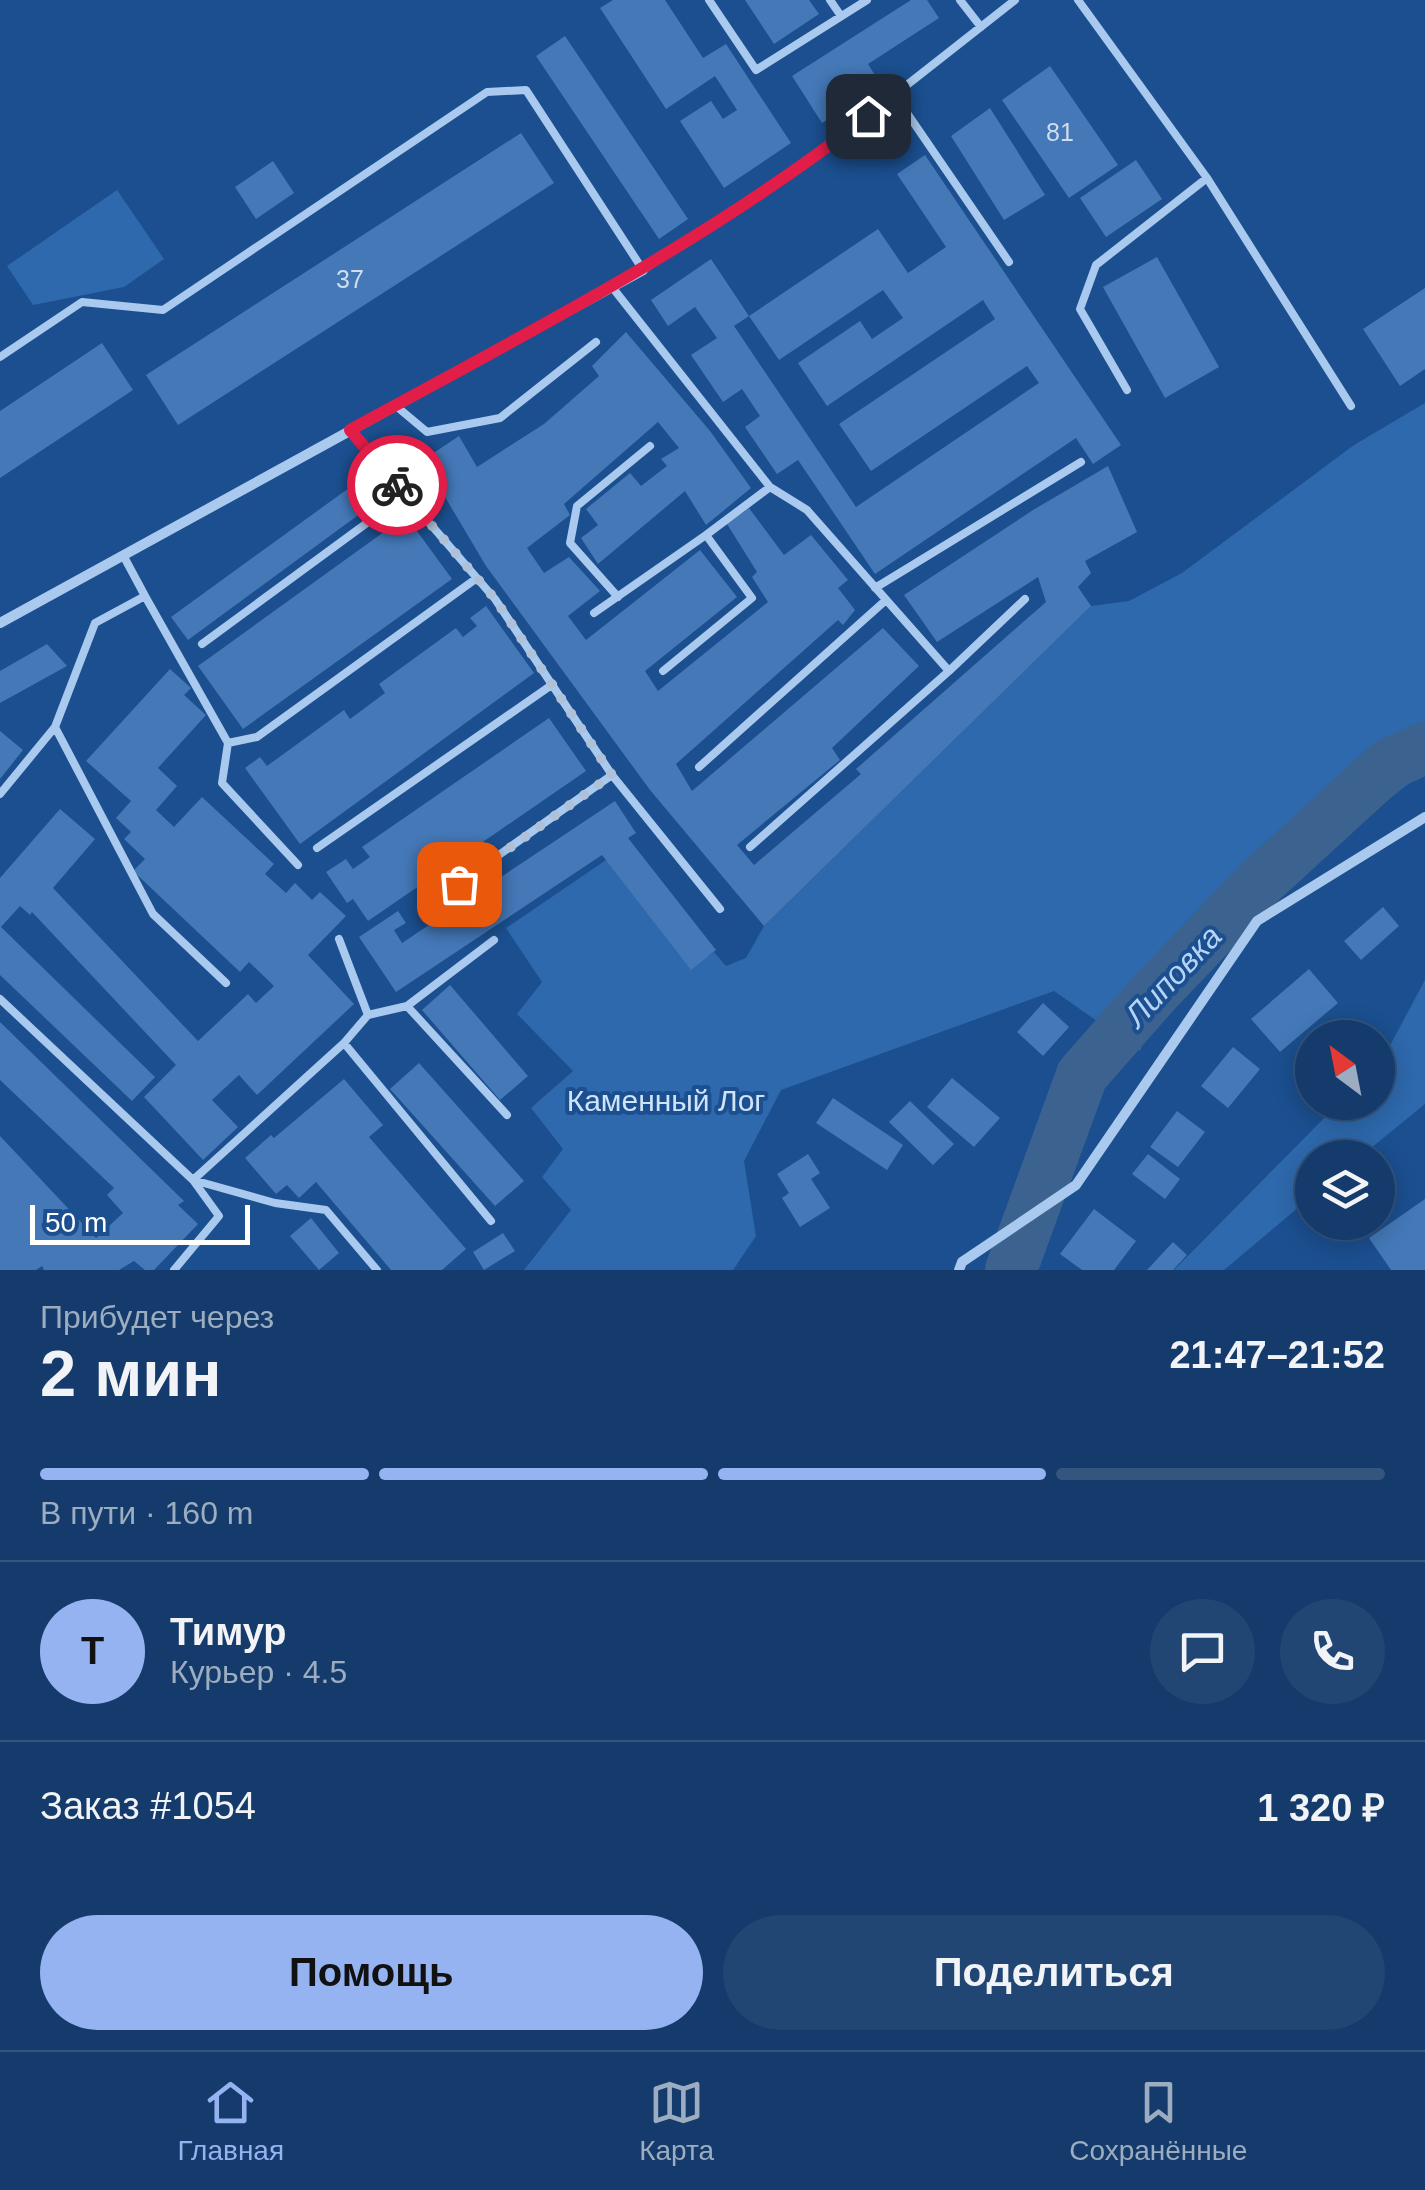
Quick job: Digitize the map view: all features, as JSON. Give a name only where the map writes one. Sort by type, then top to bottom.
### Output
[{"type":"street","points":[[0,623],[643,270]]},
{"type":"street","points":[[961,1266],[1076,1185],[1257,921],[1425,816]]},
{"type":"lane","points":[[709,0],[756,70],[867,0]]},
{"type":"lane","points":[[830,0],[841,16]]},
{"type":"lane","points":[[960,0],[981,27]]},
{"type":"lane","points":[[0,357],[82,302],[163,310],[487,92],[526,90],[643,270],[814,158],[1015,0]]},
{"type":"lane","points":[[1078,0],[1207,178],[1351,406]]},
{"type":"lane","points":[[894,94],[1009,262]]},
{"type":"lane","points":[[1127,390],[1080,308],[1096,265],[1207,178]]},
{"type":"lane","points":[[612,288],[770,487],[807,510],[948,672]]},
{"type":"lane","points":[[396,406],[427,432],[500,418],[596,342]]},
{"type":"lane","points":[[350,430],[495,599],[612,775],[720,909]]},
{"type":"lane","points":[[618,597],[570,543],[577,506],[650,446]]},
{"type":"lane","points":[[875,588],[1081,462]]},
{"type":"lane","points":[[594,613],[770,487]]},
{"type":"lane","points":[[202,644],[406,495]]},
{"type":"lane","points":[[663,672],[752,598],[706,534]]},
{"type":"lane","points":[[123,555],[228,743],[222,783],[298,865]]},
{"type":"lane","points":[[228,743],[258,737],[477,578]]},
{"type":"lane","points":[[0,794],[54,727],[94,624],[145,596]]},
{"type":"lane","points":[[750,848],[1026,599]]},
{"type":"lane","points":[[699,767],[886,600]]},
{"type":"lane","points":[[318,848],[553,684]]},
{"type":"lane","points":[[54,727],[154,914],[226,984]]},
{"type":"lane","points":[[428,905],[612,775]]},
{"type":"lane","points":[[339,939],[368,1015]]},
{"type":"lane","points":[[193,1180],[344,1043],[368,1015],[407,1006],[494,940]]},
{"type":"lane","points":[[0,999],[193,1180],[220,1216],[174,1270]]},
{"type":"lane","points":[[407,1006],[508,1115]]},
{"type":"lane","points":[[344,1043],[491,1221]]},
{"type":"lane","points":[[193,1180],[275,1203],[326,1210],[377,1270]]},
{"type":"green space","points":[[117,190],[164,259],[124,287],[33,305],[7,266]]},
{"type":"green space","name":"Каменный Лог","points":[[1425,403],[1425,771],[1164,974],[1140,1051],[1054,991],[781,1090],[744,1161],[756,1236],[733,1270],[524,1270],[571,1210],[542,1177],[563,1149],[531,1108],[573,1071],[517,1014],[542,982],[506,928],[609,858],[694,966],[714,952],[726,966],[746,958],[764,926],[1091,606],[1129,601],[1182,573],[1354,445]]},
{"type":"green space","points":[[1425,980],[1425,1104],[1381,1140],[1302,1140],[1322,1120],[1395,1120],[1395,1036]]},
{"type":"green space","points":[[1295,1148],[1295,1210],[1224,1270],[1174,1270]]},
{"type":"building","points":[[613,0],[665,0],[703,58],[726,44],[791,143],[724,188],[680,121],[711,101],[723,119],[737,110],[715,76],[666,109],[600,8]]},
{"type":"building","points":[[745,0],[809,0],[819,14],[774,44]]},
{"type":"building","points":[[911,0],[927,0],[939,18],[868,64],[881,85],[822,123],[792,76]]},
{"type":"building","points":[[565,36],[688,219],[659,239],[536,56]]},
{"type":"building","points":[[1050,66],[1118,165],[1069,198],[1002,100]]},
{"type":"building","points":[[990,108],[1045,195],[1004,220],[951,136]]},
{"type":"building","points":[[521,133],[554,183],[178,425],[146,375]]},
{"type":"building","points":[[925,155],[1121,445],[1093,464],[1076,438],[875,574],[798,460],[777,474],[745,427],[760,416],[742,389],[723,402],[691,355],[717,338],[695,307],[668,326],[651,300],[711,259],[749,316],[878,229],[908,273],[946,247],[897,174]],"holes":[[[883,290],[903,318],[872,339],[860,321],[798,363],[827,406],[983,300],[995,319],[839,424],[871,471],[1027,366],[1039,383],[856,507],[734,326],[749,316],[779,360]]]},
{"type":"building","points":[[1136,160],[1162,199],[1106,237],[1080,198]]},
{"type":"building","points":[[273,161],[294,193],[256,219],[235,187]]},
{"type":"building","points":[[1157,257],[1219,367],[1165,398],[1103,287]]},
{"type":"building","points":[[1425,288],[1425,369],[1400,386],[1363,329]]},
{"type":"building","points":[[626,332],[710,431],[751,488],[706,525],[685,491],[598,564],[581,538],[598,525],[586,509],[630,473],[641,486],[667,466],[661,459],[679,448],[658,422],[564,504],[570,515],[527,548],[544,573],[569,557],[600,591],[568,616],[586,640],[700,550],[737,597],[645,671],[658,691],[768,602],[752,577],[757,572],[727,524],[749,508],[784,555],[811,535],[848,580],[838,588],[855,610],[843,625],[838,620],[676,764],[692,791],[883,628],[919,666],[832,748],[840,760],[737,845],[754,865],[861,774],[856,769],[1046,602],[1038,577],[937,642],[904,595],[1108,466],[1137,532],[1085,561],[1091,573],[1078,587],[1091,606],[764,926],[650,790],[486,566],[423,460],[459,436],[477,467],[544,424],[599,376],[592,366]]},
{"type":"building","points":[[102,343],[133,390],[0,478],[0,411]]},
{"type":"building","points":[[371,472],[387,494],[188,640],[171,617]]},
{"type":"building","points":[[406,516],[452,579],[243,729],[198,666]]},
{"type":"building","points":[[486,606],[534,673],[300,844],[245,768],[260,757],[267,766],[344,710],[350,719],[385,693],[379,684],[456,628],[463,637],[477,626],[470,618]]},
{"type":"building","points":[[47,644],[67,666],[0,703],[0,671]]},
{"type":"building","points":[[170,669],[191,688],[184,695],[206,715],[158,768],[177,786],[156,810],[174,827],[202,797],[274,864],[265,874],[286,893],[295,883],[312,900],[320,892],[346,916],[308,955],[354,1004],[257,1095],[239,1075],[212,1100],[238,1127],[203,1160],[144,1097],[176,1065],[32,912],[30,915],[20,906],[1,927],[155,1077],[132,1101],[0,975],[0,878],[60,809],[95,839],[53,888],[198,1041],[248,994],[256,1003],[274,986],[249,962],[240,972],[133,871],[145,859],[124,839],[131,832],[116,818],[131,801],[86,761]]},
{"type":"building","points":[[549,718],[586,771],[368,921],[353,899],[347,903],[326,872],[346,859],[353,869],[370,857],[362,847]]},
{"type":"building","points":[[0,731],[23,750],[0,779]]},
{"type":"building","points":[[615,801],[636,833],[628,838],[716,950],[691,970],[602,855],[396,992],[359,937],[398,911],[406,923],[394,930],[402,943]]},
{"type":"building","points":[[1383,907],[1399,926],[1361,960],[1344,941]]},
{"type":"building","points":[[1309,969],[1338,1003],[1318,1020],[1295,1020],[1295,1039],[1280,1052],[1251,1019]]},
{"type":"building","points":[[450,985],[528,1076],[500,1100],[422,1010]]},
{"type":"building","points":[[1043,1003],[1069,1027],[1043,1056],[1017,1032]]},
{"type":"building","points":[[0,1022],[184,1201],[178,1205],[198,1224],[154,1270],[145,1270],[134,1261],[119,1270],[44,1270],[42,1266],[36,1270],[0,1270],[0,1136],[96,1238],[123,1213],[107,1195],[114,1188],[0,1080]]},
{"type":"building","points":[[1233,1047],[1260,1069],[1228,1108],[1201,1086]]},
{"type":"building","points":[[419,1063],[524,1181],[495,1206],[390,1089]]},
{"type":"building","points":[[952,1078],[1000,1118],[974,1147],[927,1107]]},
{"type":"building","points":[[344,1079],[383,1125],[369,1137],[466,1249],[442,1270],[391,1270],[316,1182],[299,1198],[287,1185],[276,1194],[245,1158]]},
{"type":"building","points":[[833,1098],[903,1145],[887,1170],[816,1123]]},
{"type":"building","points":[[910,1101],[954,1144],[933,1165],[889,1122]]},
{"type":"building","points":[[1177,1111],[1205,1132],[1178,1167],[1150,1147]]},
{"type":"building","points":[[808,1154],[820,1173],[811,1179],[830,1208],[800,1227],[782,1198],[789,1193],[777,1174]]},
{"type":"building","points":[[1148,1154],[1180,1179],[1165,1199],[1132,1174]]},
{"type":"building","points":[[1425,1199],[1425,1270],[1391,1270],[1370,1240],[1395,1240],[1395,1220]]},
{"type":"building","points":[[1094,1209],[1136,1241],[1114,1270],[1082,1270],[1060,1254]]},
{"type":"building","points":[[311,1218],[339,1253],[319,1270],[290,1236]]},
{"type":"building","points":[[503,1233],[515,1251],[484,1270],[473,1252]]},
{"type":"building","points":[[1173,1242],[1187,1255],[1173,1270],[1147,1270]]},
{"type":"waterway","name":"Липовка","points":[[1011,1270],[1082,1075],[1258,884],[1389,764],[1425,748]]},
{"type":"way so far","points":[[397,485],[495,599],[612,775],[459,884]]},
{"type":"route","points":[[397,485],[350,430],[643,270],[814,158],[868,116]]}]
